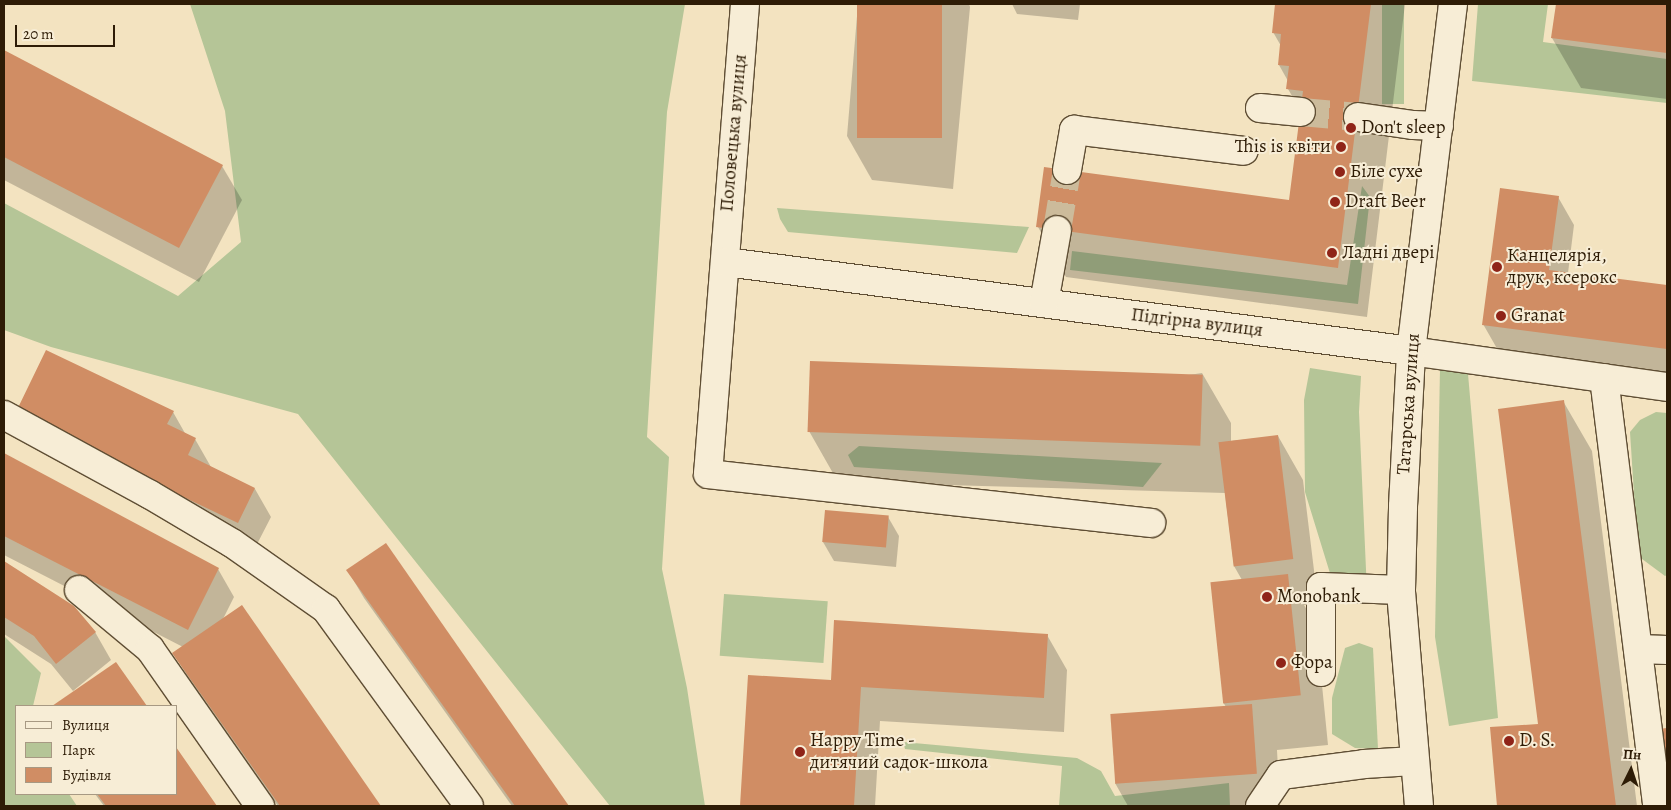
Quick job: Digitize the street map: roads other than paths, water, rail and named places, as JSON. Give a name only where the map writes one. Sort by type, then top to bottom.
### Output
[{"type":"street","name":"Половецька вулиця","points":[[745,4],[708,474],[1151,523]]},
{"type":"street","name":"Татарська вулиця","points":[[1419,806],[1401,590],[1411,351],[1453,4]]},
{"type":"street","points":[[1260,108],[1300,112]]},
{"type":"street","points":[[1358,117],[1413,125],[1439,126]]},
{"type":"street","points":[[1067,170],[1074,130],[1244,151]]},
{"type":"street","points":[[1044,303],[1057,230]]},
{"type":"street","name":"Підгірна вулиця","points":[[726,262],[1411,351],[1667,387]]},
{"type":"street","points":[[1604,378],[1657,806]]},
{"type":"street","points":[[4,414],[149,494],[232,543],[326,609],[468,806]]},
{"type":"street","points":[[1321,672],[1321,587],[1401,590]]},
{"type":"street","points":[[79,590],[150,650],[260,806]]},
{"type":"street","points":[[1638,649],[1667,650]]},
{"type":"street","points":[[1260,806],[1281,775],[1364,764],[1414,761]]},
{"type":"tunnel","points":[[1301,112],[1358,117]]},
{"type":"tunnel","points":[[1057,230],[1067,170]]},
{"type":"place","name":"Don't sleep","points":[[1351,128]]},
{"type":"place","name":"This is квіти","points":[[1341,147]]},
{"type":"place","name":"Біле сухе","points":[[1340,172]]},
{"type":"place","name":"Draft Beer","points":[[1335,202]]},
{"type":"place","name":"Ладні двері","points":[[1332,253]]},
{"type":"place","name":"Канцелярія, друк, ксерокс","points":[[1497,267]]},
{"type":"place","name":"Granat","points":[[1501,316]]},
{"type":"place","name":"Monobank","points":[[1267,597]]},
{"type":"place","name":"Фора","points":[[1281,663]]},
{"type":"place","name":"D. S.","points":[[1509,741]]},
{"type":"place","name":"Happy Time - дитячий садок-школа","points":[[800,752]]}]
